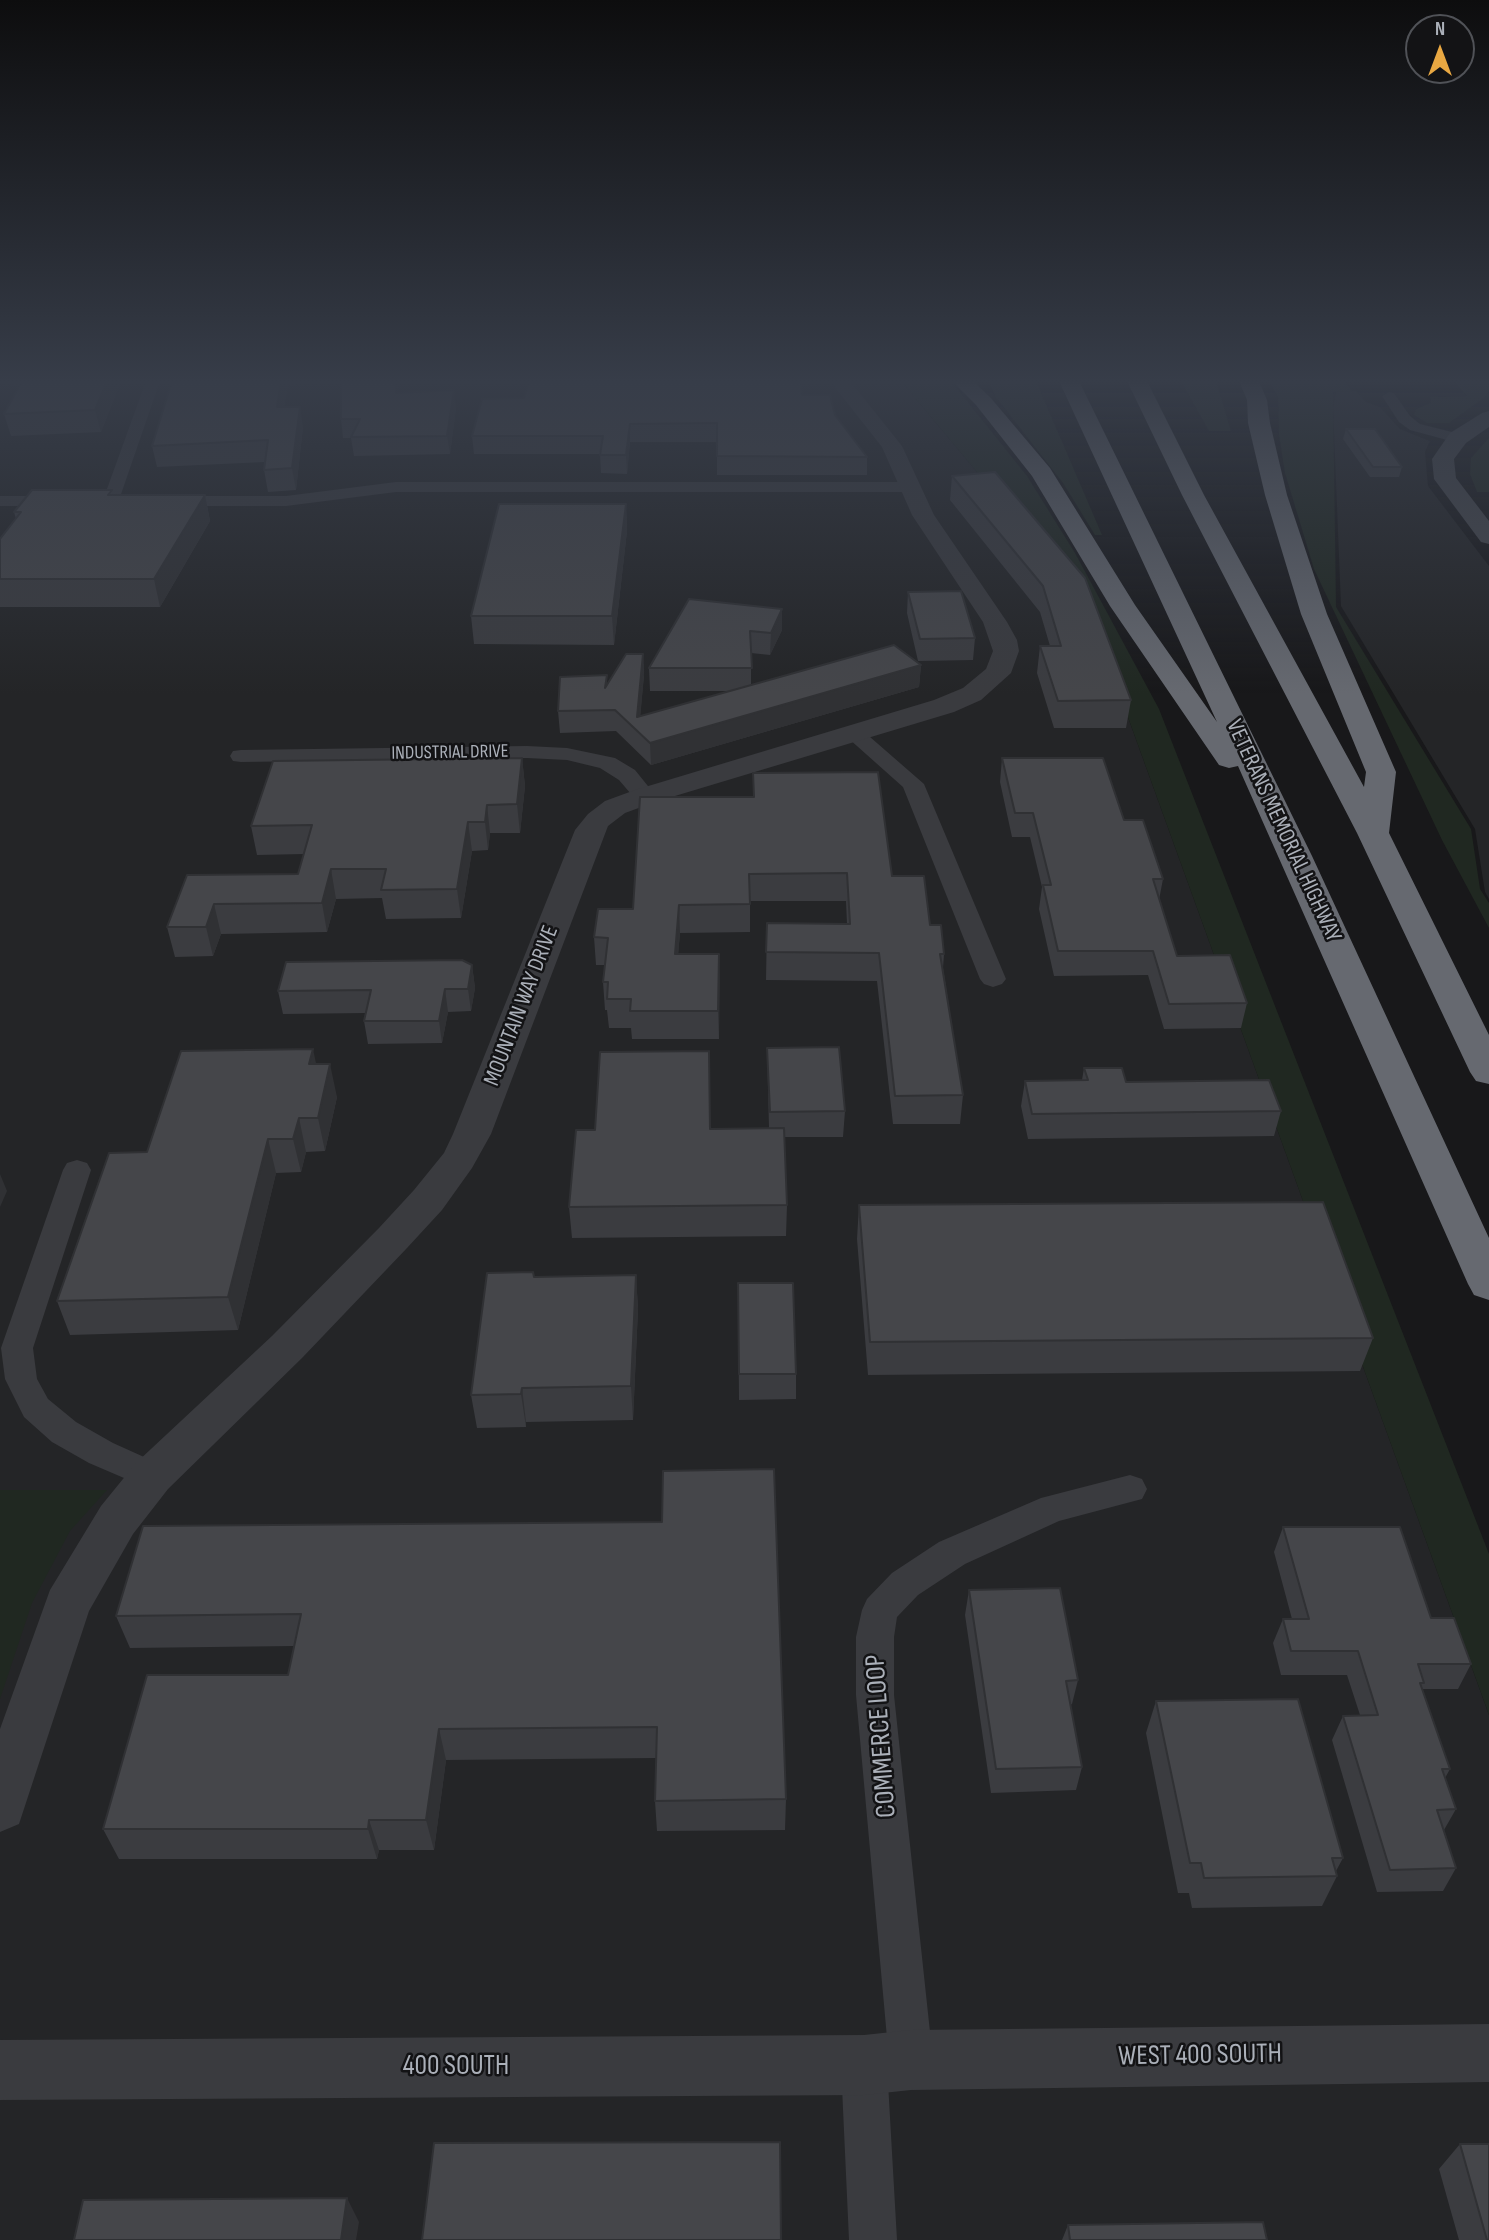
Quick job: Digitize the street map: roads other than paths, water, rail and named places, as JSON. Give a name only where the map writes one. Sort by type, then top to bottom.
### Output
[{"type":"highway","points":[[1050,486],[1123,606],[1296,856]]},
{"type":"highway","name":"VETERANS MEMORIAL HIGHWAY","points":[[1119,486],[1296,856],[1489,1284]]},
{"type":"highway","points":[[1188,486],[1373,833],[1489,1072]]},
{"type":"highway","points":[[1274,486],[1314,614],[1381,772],[1373,833]]},
{"type":"main road","points":[[1449,486],[1486,530]]},
{"type":"street","points":[[111,500],[116,486]]},
{"type":"street","points":[[150,501],[276,501],[396,487],[910,487]]},
{"type":"street","name":"MOUNTAIN WAY DRIVE","points":[[0,1806],[67,1605],[117,1520],[152,1476],[287,1347],[393,1238],[428,1200],[459,1159],[472,1134],[590,830],[615,807],[944,706],[972,694],[998,673],[1006,651],[1004,640],[995,622],[923,515],[910,487]]},
{"type":"street","points":[[0,501],[73,501]]},
{"type":"street","points":[[855,734],[913,784],[993,979]]},
{"type":"street","name":"INDUSTRIAL DRIVE","points":[[241,756],[527,752],[567,754],[607,763],[626,775],[645,796]]},
{"type":"street","points":[[77,1170],[17,1348],[21,1379],[36,1408],[64,1432],[101,1453],[152,1476]]},
{"type":"street","name":"COMMERCE LOOP","points":[[873,2240],[888,2062],[875,1695],[875,1637],[880,1610],[905,1584],[952,1553],[1053,1508],[1130,1489]]},
{"type":"street","name":"WEST 400 SOUTH","points":[[888,2062],[1489,2053]]},
{"type":"street","name":"400 SOUTH","points":[[0,2070],[888,2062]]}]
